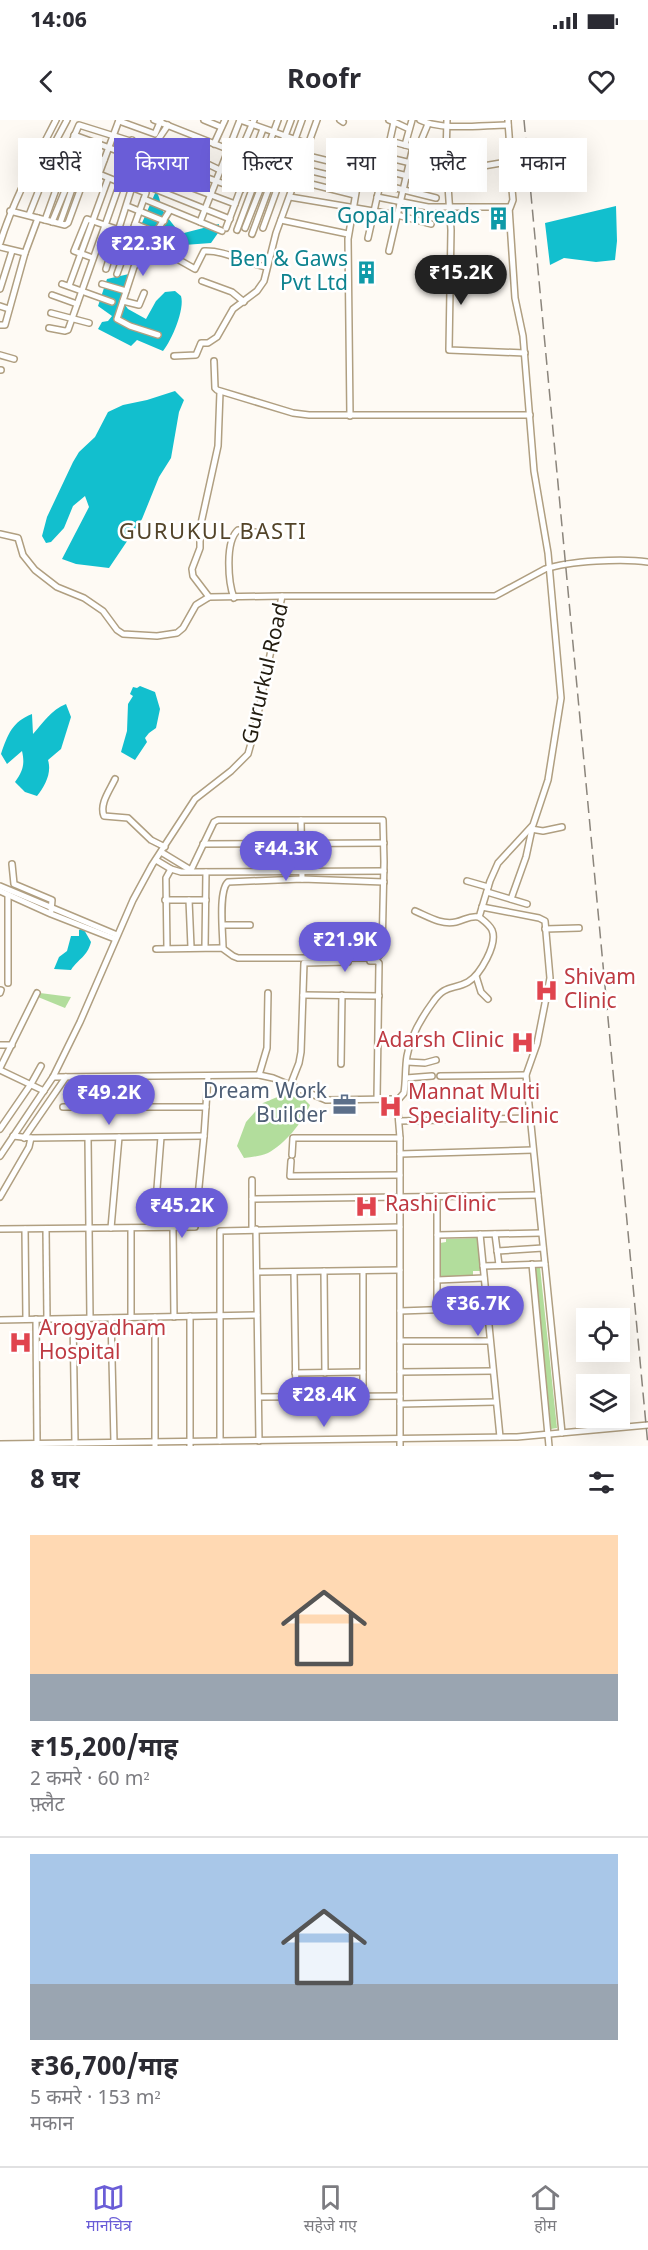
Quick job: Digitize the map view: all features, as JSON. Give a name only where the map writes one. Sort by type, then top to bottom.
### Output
[{"type":"street","points":[[46,138],[56,120]]},
{"type":"street","points":[[58,138],[67,120]]},
{"type":"street","points":[[111,120],[154,134],[158,121],[222,148]]},
{"type":"street","points":[[204,120],[221,127]]},
{"type":"street","points":[[214,144],[225,120]]},
{"type":"street","points":[[234,138],[240,120],[253,122],[263,129],[289,138]]},
{"type":"street","points":[[271,138],[278,120]]},
{"type":"street","points":[[284,136],[291,120]]},
{"type":"street","points":[[295,138],[302,120]]},
{"type":"street","points":[[310,138],[317,120]]},
{"type":"street","points":[[405,145],[412,120]]},
{"type":"street","points":[[420,120],[428,124],[508,122],[509,138]]},
{"type":"street","points":[[390,138],[392,121],[409,129]]},
{"type":"street","points":[[114,181],[99,174],[119,122]]},
{"type":"street","points":[[246,138],[253,122]]},
{"type":"street","points":[[447,123],[447,138]]},
{"type":"street","points":[[420,138],[428,124]]},
{"type":"street","points":[[73,138],[78,125],[81,125],[126,138]]},
{"type":"street","points":[[159,138],[168,125]]},
{"type":"street","points":[[260,138],[263,129]]},
{"type":"street","points":[[74,135],[114,149]]},
{"type":"street","points":[[397,143],[409,146]]},
{"type":"street","points":[[389,251],[409,161],[397,159]]},
{"type":"street","points":[[210,165],[220,170]]},
{"type":"street","points":[[200,222],[222,166]]},
{"type":"street","points":[[397,174],[409,177]]},
{"type":"street","points":[[93,221],[108,179]]},
{"type":"street","points":[[210,180],[222,184]]},
{"type":"street","points":[[314,183],[355,195]]},
{"type":"street","points":[[397,188],[435,198]]},
{"type":"street","points":[[19,192],[10,211],[0,245],[25,254]]},
{"type":"street","points":[[29,215],[37,192]]},
{"type":"street","points":[[45,220],[59,192]]},
{"type":"street","points":[[52,222],[62,192]]},
{"type":"street","points":[[10,211],[64,225],[68,223],[79,192]]},
{"type":"street","points":[[49,328],[67,332],[117,192]]},
{"type":"street","points":[[106,268],[131,192]]},
{"type":"street","points":[[117,274],[146,192]]},
{"type":"street","points":[[162,192],[230,219]]},
{"type":"street","points":[[201,192],[235,204]]},
{"type":"street","points":[[144,199],[200,222],[224,229],[240,192]]},
{"type":"street","points":[[237,230],[251,192]]},
{"type":"street","points":[[245,228],[263,192]]},
{"type":"street","points":[[252,234],[267,192]]},
{"type":"street","points":[[263,228],[270,192]]},
{"type":"street","points":[[174,356],[195,356],[201,343],[208,343],[217,337],[230,312],[260,287],[292,192]]},
{"type":"street","points":[[350,416],[348,234],[356,192]]},
{"type":"street","points":[[368,238],[378,192]]},
{"type":"street","points":[[449,192],[449,350],[525,353]]},
{"type":"street","points":[[511,899],[526,857],[531,829],[548,780],[561,698],[549,568],[534,471],[525,353],[515,298],[510,208],[513,200],[512,192]]},
{"type":"street","points":[[290,197],[397,215],[431,224]]},
{"type":"street","points":[[377,197],[428,207],[507,206],[510,208]]},
{"type":"street","points":[[127,206],[164,221]]},
{"type":"street","points":[[158,335],[117,321],[134,267],[170,210]]},
{"type":"street","points":[[108,215],[122,220]]},
{"type":"street","points":[[0,325],[4,325],[38,218]]},
{"type":"street","points":[[93,258],[74,249],[86,219],[131,234]]},
{"type":"street","points":[[281,220],[348,234]]},
{"type":"street","points":[[135,224],[157,233]]},
{"type":"street","points":[[12,251],[1,285],[15,288]]},
{"type":"street","points":[[179,260],[195,269],[205,251],[220,252],[250,264],[267,267]]},
{"type":"street","points":[[69,286],[82,254]]},
{"type":"street","points":[[202,280],[232,292],[244,302]]},
{"type":"street","points":[[62,284],[112,302]]},
{"type":"street","points":[[102,284],[126,291]]},
{"type":"street","points":[[123,301],[138,305],[144,293]]},
{"type":"street","points":[[52,295],[77,304]]},
{"type":"street","points":[[0,306],[9,309]]},
{"type":"street","points":[[51,313],[89,323]]},
{"type":"street","points":[[0,355],[14,359]]},
{"type":"street","points":[[214,361],[214,388],[220,392],[301,414],[530,415]]},
{"type":"street","points":[[209,597],[192,572],[200,548],[200,528],[219,437],[220,392]]},
{"type":"street","points":[[234,598],[230,582],[231,540],[238,530],[255,532]]},
{"type":"street","points":[[0,534],[18,538],[24,555],[35,570],[57,588],[84,598],[103,611],[117,630],[123,634],[165,635],[180,632],[196,605],[209,597],[282,596]]},
{"type":"street","name":"Gururkul Road","points":[[0,1156],[53,1077],[80,1022],[133,900],[156,860],[195,799],[242,762],[248,754],[282,596],[495,596],[549,568],[604,561],[648,562]]},
{"type":"street","points":[[115,778],[104,804],[102,811],[104,816],[128,818],[151,840],[191,870]]},
{"type":"street","points":[[156,949],[223,948],[237,957],[378,957],[383,950],[384,822],[381,820],[218,820],[214,822],[191,870]]},
{"type":"street","points":[[301,820],[302,879]]},
{"type":"street","points":[[479,917],[495,868],[503,857],[531,829],[546,830],[562,827]]},
{"type":"street","points":[[203,844],[384,843]]},
{"type":"street","points":[[156,860],[181,872],[191,870],[206,872],[384,871]]},
{"type":"street","points":[[12,864],[14,884],[52,900],[51,911]]},
{"type":"street","points":[[167,948],[166,878],[171,869]]},
{"type":"street","points":[[205,947],[206,872]]},
{"type":"street","points":[[223,948],[223,896],[225,885],[228,882],[302,879],[384,882]]},
{"type":"street","points":[[467,881],[527,904]]},
{"type":"street","points":[[0,886],[51,911]]},
{"type":"street","points":[[0,891],[116,937]]},
{"type":"street","points":[[8,895],[8,983]]},
{"type":"street","points":[[165,900],[206,900]]},
{"type":"street","points":[[189,900],[191,947]]},
{"type":"street","points":[[482,908],[539,918],[544,921],[550,978],[537,1044],[526,1075],[562,1433]]},
{"type":"street","points":[[400,1443],[400,1138],[397,1101],[404,1093],[411,1043],[437,997],[447,989],[464,984],[476,976],[483,967],[493,938],[490,926],[479,917],[472,916],[458,921],[441,922],[415,911]]},
{"type":"street","points":[[223,925],[250,925]]},
{"type":"street","points":[[545,929],[579,928]]},
{"type":"street","points":[[290,1086],[300,1057],[304,963],[376,961],[379,963],[377,1099]]},
{"type":"street","points":[[476,976],[481,992],[488,999]]},
{"type":"street","points":[[38,993],[0,1069],[44,1091]]},
{"type":"street","points":[[259,1075],[267,1048],[268,993]]},
{"type":"street","points":[[303,995],[379,996]]},
{"type":"street","points":[[341,1064],[342,995]]},
{"type":"street","points":[[0,1045],[12,1045]]},
{"type":"street","points":[[407,1062],[425,1063],[436,1060]]},
{"type":"street","points":[[0,1129],[41,1066]]},
{"type":"street","points":[[53,1077],[259,1075],[326,1100],[397,1101]]},
{"type":"street","points":[[440,1076],[526,1075]]},
{"type":"street","points":[[0,1229],[192,1227],[196,1225],[208,1076]]},
{"type":"street","points":[[406,1078],[432,1076]]},
{"type":"street","points":[[27,1138],[66,1077]]},
{"type":"street","points":[[85,1107],[86,1077]]},
{"type":"street","points":[[63,1107],[206,1107]]},
{"type":"street","points":[[399,1121],[530,1118]]},
{"type":"street","points":[[13,1136],[88,1138],[204,1136]]},
{"type":"street","points":[[111,1228],[119,1137]]},
{"type":"street","points":[[154,1227],[161,1137]]},
{"type":"street","points":[[0,1197],[30,1145],[27,1138]]},
{"type":"street","points":[[88,1138],[90,1318]]},
{"type":"street","points":[[400,1138],[293,1138],[291,1176],[400,1175]]},
{"type":"street","points":[[400,1154],[533,1150]]},
{"type":"street","points":[[252,1180],[257,1272],[259,1441]]},
{"type":"street","points":[[252,1199],[538,1195]]},
{"type":"street","points":[[436,1310],[437,1197]]},
{"type":"street","points":[[173,1227],[174,1317]]},
{"type":"street","points":[[220,1441],[220,1232],[254,1229],[400,1227]]},
{"type":"street","points":[[131,1228],[131,1317]]},
{"type":"street","points":[[25,1229],[26,1319]]},
{"type":"street","points":[[46,1229],[47,1319]]},
{"type":"street","points":[[437,1235],[542,1233]]},
{"type":"street","points":[[480,1234],[500,1437]]},
{"type":"street","points":[[495,1234],[499,1265]]},
{"type":"street","points":[[497,1251],[543,1248]]},
{"type":"street","points":[[532,1264],[549,1446]]},
{"type":"street","points":[[483,1266],[545,1264]]},
{"type":"street","points":[[257,1272],[400,1270]]},
{"type":"street","points":[[324,1271],[325,1373]]},
{"type":"street","points":[[363,1271],[363,1396]]},
{"type":"street","points":[[294,1272],[296,1397]]},
{"type":"street","points":[[437,1280],[484,1278]]},
{"type":"street","points":[[400,1311],[487,1308]]},
{"type":"street","points":[[0,1320],[257,1315]]},
{"type":"street","points":[[190,1316],[190,1444]]},
{"type":"street","points":[[155,1317],[155,1444]]},
{"type":"street","points":[[73,1318],[75,1443]]},
{"type":"street","points":[[111,1318],[114,1442]]},
{"type":"street","points":[[36,1319],[37,1443]]},
{"type":"street","points":[[400,1341],[490,1341]]},
{"type":"street","points":[[400,1372],[493,1371]]},
{"type":"street","points":[[295,1373],[363,1372]]},
{"type":"street","points":[[258,1397],[400,1396]]},
{"type":"street","points":[[400,1404],[496,1402]]},
{"type":"street","points":[[0,1444],[114,1442],[190,1444],[220,1441],[232,1444],[259,1441],[400,1443],[548,1435],[648,1425]]},
{"type":"green space","points":[[40,993],[71,997],[65,1008],[38,997]]},
{"type":"green space","points":[[282,1095],[303,1098],[310,1105],[287,1139],[268,1153],[244,1158],[237,1146],[246,1122],[263,1103]]},
{"type":"green space","points":[[477,1238],[481,1271],[473,1271],[473,1276],[440,1277],[440,1243],[446,1242],[446,1239]]},
{"type":"green space","points":[[535,1267],[540,1267],[557,1428],[551,1429]]},
{"type":"water","points":[[156,192],[163,212],[180,234],[219,224],[218,233],[211,243],[184,245],[166,262],[155,251],[140,269],[133,262],[131,248]]},
{"type":"water","points":[[616,206],[615,260],[596,262],[564,258],[550,265],[545,223]]},
{"type":"water","points":[[129,274],[122,301],[128,309],[146,319],[156,301],[165,292],[175,291],[181,296],[181,309],[177,324],[163,351],[137,340],[131,346],[98,329],[102,322],[108,321],[112,316],[98,306],[107,279]]},
{"type":"water","points":[[175,391],[184,400],[179,412],[171,458],[159,477],[142,519],[109,568],[76,564],[62,559],[89,507],[85,496],[73,506],[64,528],[51,542],[46,543],[42,536],[47,517],[79,452],[95,437],[108,412],[123,405]]},
{"type":"water","points":[[140,686],[155,692],[160,709],[156,728],[145,738],[147,742],[135,760],[121,752],[127,731],[128,704],[133,696],[130,694],[133,687]]},
{"type":"water","points":[[66,704],[71,717],[61,749],[48,760],[49,770],[45,784],[37,796],[25,792],[15,782],[23,767],[22,751],[7,764],[1,754],[9,735],[15,725],[32,714],[33,734],[52,713]]},
{"type":"water","points":[[83,928],[91,942],[85,954],[71,970],[54,969],[59,957],[67,951],[71,936],[79,936],[79,930]]},
{"type":"railway","points":[[524,120],[648,1446]]},
{"type":"place","name":"Gopal Threads","points":[[498,218]]},
{"type":"place","name":"Ben & Gaws Pvt Ltd","points":[[366,273]]},
{"type":"place","name":"Shivam Clinic","points":[[546,991]]},
{"type":"place","name":"Adarsh Clinic","points":[[522,1042]]},
{"type":"place","name":"Dream Work Builder","points":[[345,1105]]},
{"type":"place","name":"Mannat Multi Speciality Clinic","points":[[390,1106]]},
{"type":"place","name":"Rashi Clinic","points":[[367,1206]]},
{"type":"place","name":"Arogyadham Hospital","points":[[21,1342]]},
{"type":"district","name":"GURUKUL BASTI","points":[[213,533]]}]
